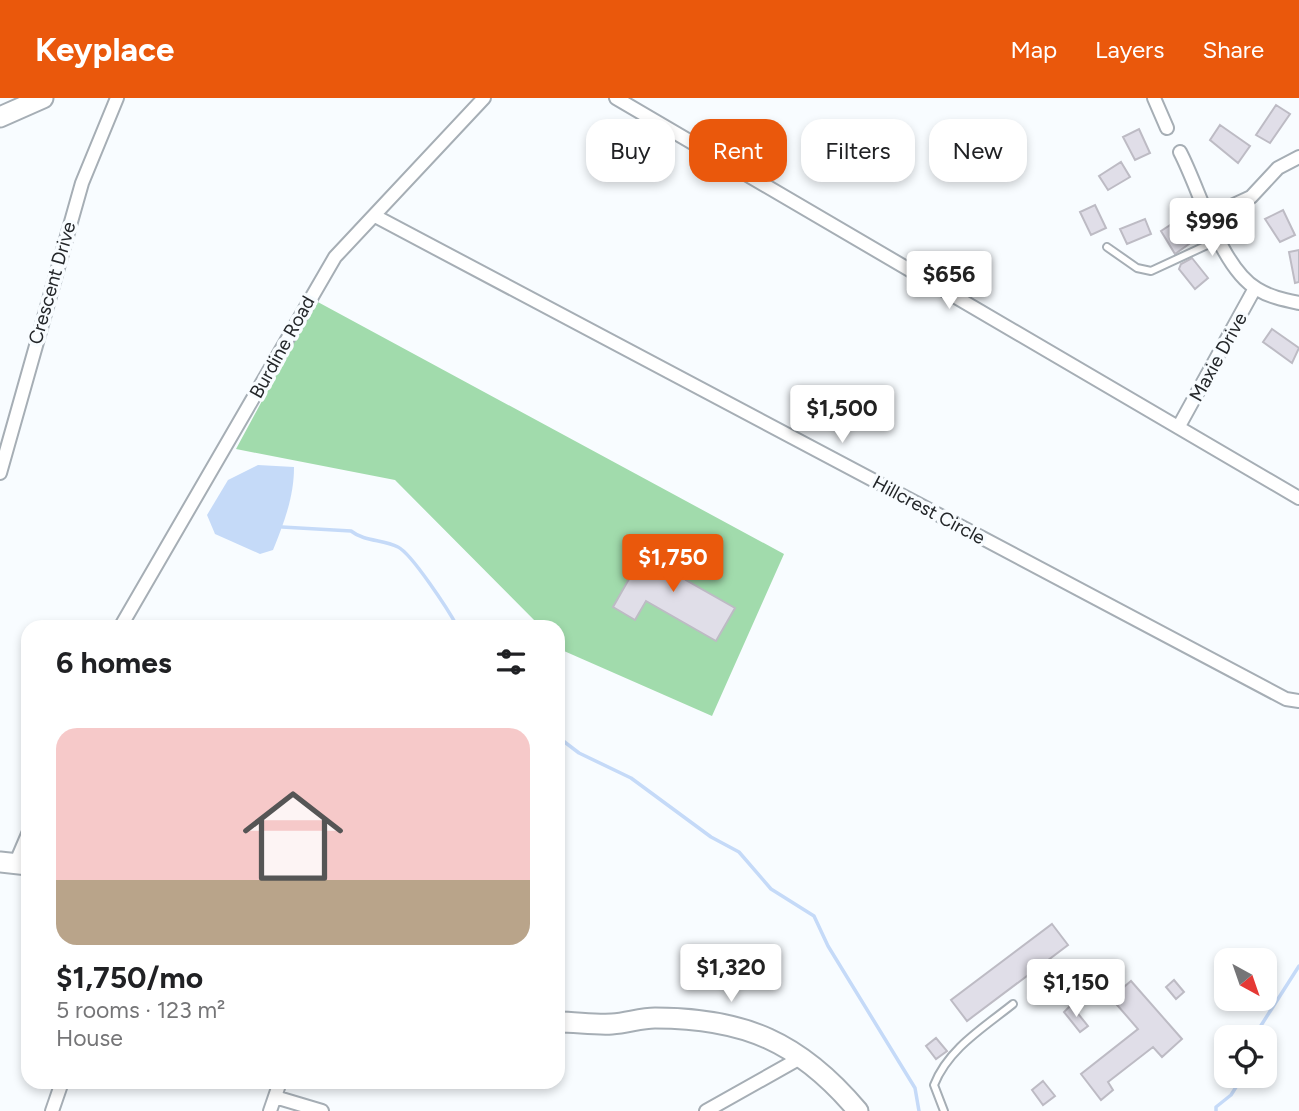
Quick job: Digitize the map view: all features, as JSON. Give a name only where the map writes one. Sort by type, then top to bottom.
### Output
[{"type":"street","points":[[0,117],[43,98]]},
{"type":"street","name":"Crescent Drive","points":[[0,473],[4,439],[82,183],[117,98]]},
{"type":"street","name":"Burdine Road","points":[[124,620],[335,257],[484,98]]},
{"type":"street","points":[[615,98],[1299,498]]},
{"type":"street","points":[[1154,98],[1167,128]]},
{"type":"street","points":[[1180,152],[1234,263],[1255,288],[1299,303]]},
{"type":"street","points":[[1210,216],[1251,197],[1278,168],[1299,157]]},
{"type":"street","name":"Hillcrest Circle","points":[[375,216],[1261,686],[1286,699],[1299,701]]},
{"type":"street","name":"Maxie Drive","points":[[1180,426],[1255,288]]},
{"type":"street","points":[[565,1022],[614,1024],[652,1018],[737,1025],[776,1040],[802,1057],[832,1081],[858,1111]]},
{"type":"street","points":[[706,1111],[802,1057]]},
{"type":"street","points":[[52,1111],[60,1089]]},
{"type":"street","points":[[270,1111],[278,1089]]},
{"type":"street","points":[[275,1097],[322,1111]]},
{"type":"lane","points":[[1107,247],[1137,268],[1151,271],[1220,239]]},
{"type":"lane","points":[[944,1111],[934,1085],[940,1070],[959,1047],[1013,1004]]},
{"type":"green space","points":[[316,301],[784,554],[712,716],[565,651],[565,620],[534,620],[395,480],[236,449]]},
{"type":"water","points":[[258,465],[294,467],[290,499],[277,540],[273,550],[260,554],[215,534],[207,515],[228,480]]},
{"type":"building","points":[[1276,105],[1290,114],[1270,143],[1256,135]]},
{"type":"building","points":[[1220,125],[1250,146],[1238,163],[1210,140]]},
{"type":"building","points":[[1139,129],[1150,153],[1135,160],[1123,137]]},
{"type":"building","points":[[1121,162],[1130,177],[1108,190],[1099,176]]},
{"type":"building","points":[[1095,205],[1106,228],[1091,235],[1080,212]]},
{"type":"building","points":[[1283,210],[1295,235],[1280,242],[1265,219]]},
{"type":"building","points":[[1145,219],[1151,234],[1127,244],[1120,229]]},
{"type":"building","points":[[1175,222],[1189,244],[1175,254],[1161,231]]},
{"type":"building","points":[[1299,250],[1299,282],[1295,283],[1289,252]]},
{"type":"building","points":[[1192,258],[1208,278],[1195,289],[1179,269],[1181,264]]},
{"type":"building","points":[[1272,329],[1299,348],[1292,363],[1263,342]]},
{"type":"building","points":[[649,544],[692,569],[686,580],[735,608],[716,641],[646,601],[635,620],[613,607]]},
{"type":"building","points":[[1052,924],[1068,945],[967,1021],[951,1000]]},
{"type":"building","points":[[1174,980],[1184,992],[1176,999],[1166,987]]},
{"type":"building","points":[[1131,981],[1182,1039],[1162,1057],[1153,1047],[1108,1082],[1113,1090],[1101,1100],[1081,1074],[1138,1029],[1111,998]]},
{"type":"building","points":[[1071,1005],[1088,1026],[1080,1032],[1064,1012]]},
{"type":"building","points":[[936,1038],[947,1051],[936,1059],[926,1046]]},
{"type":"building","points":[[1043,1081],[1055,1096],[1043,1105],[1032,1090]]},
{"type":"waterway","points":[[282,527],[351,531],[362,537],[398,547],[421,571],[453,620]]},
{"type":"waterway","points":[[565,742],[579,753],[631,778],[711,837],[739,852],[771,889],[814,916],[828,946],[915,1088],[919,1111]]},
{"type":"waterway","points":[[1261,1025],[1299,966]]},
{"type":"waterway","points":[[1216,1111],[1216,1107],[1235,1088]]}]
